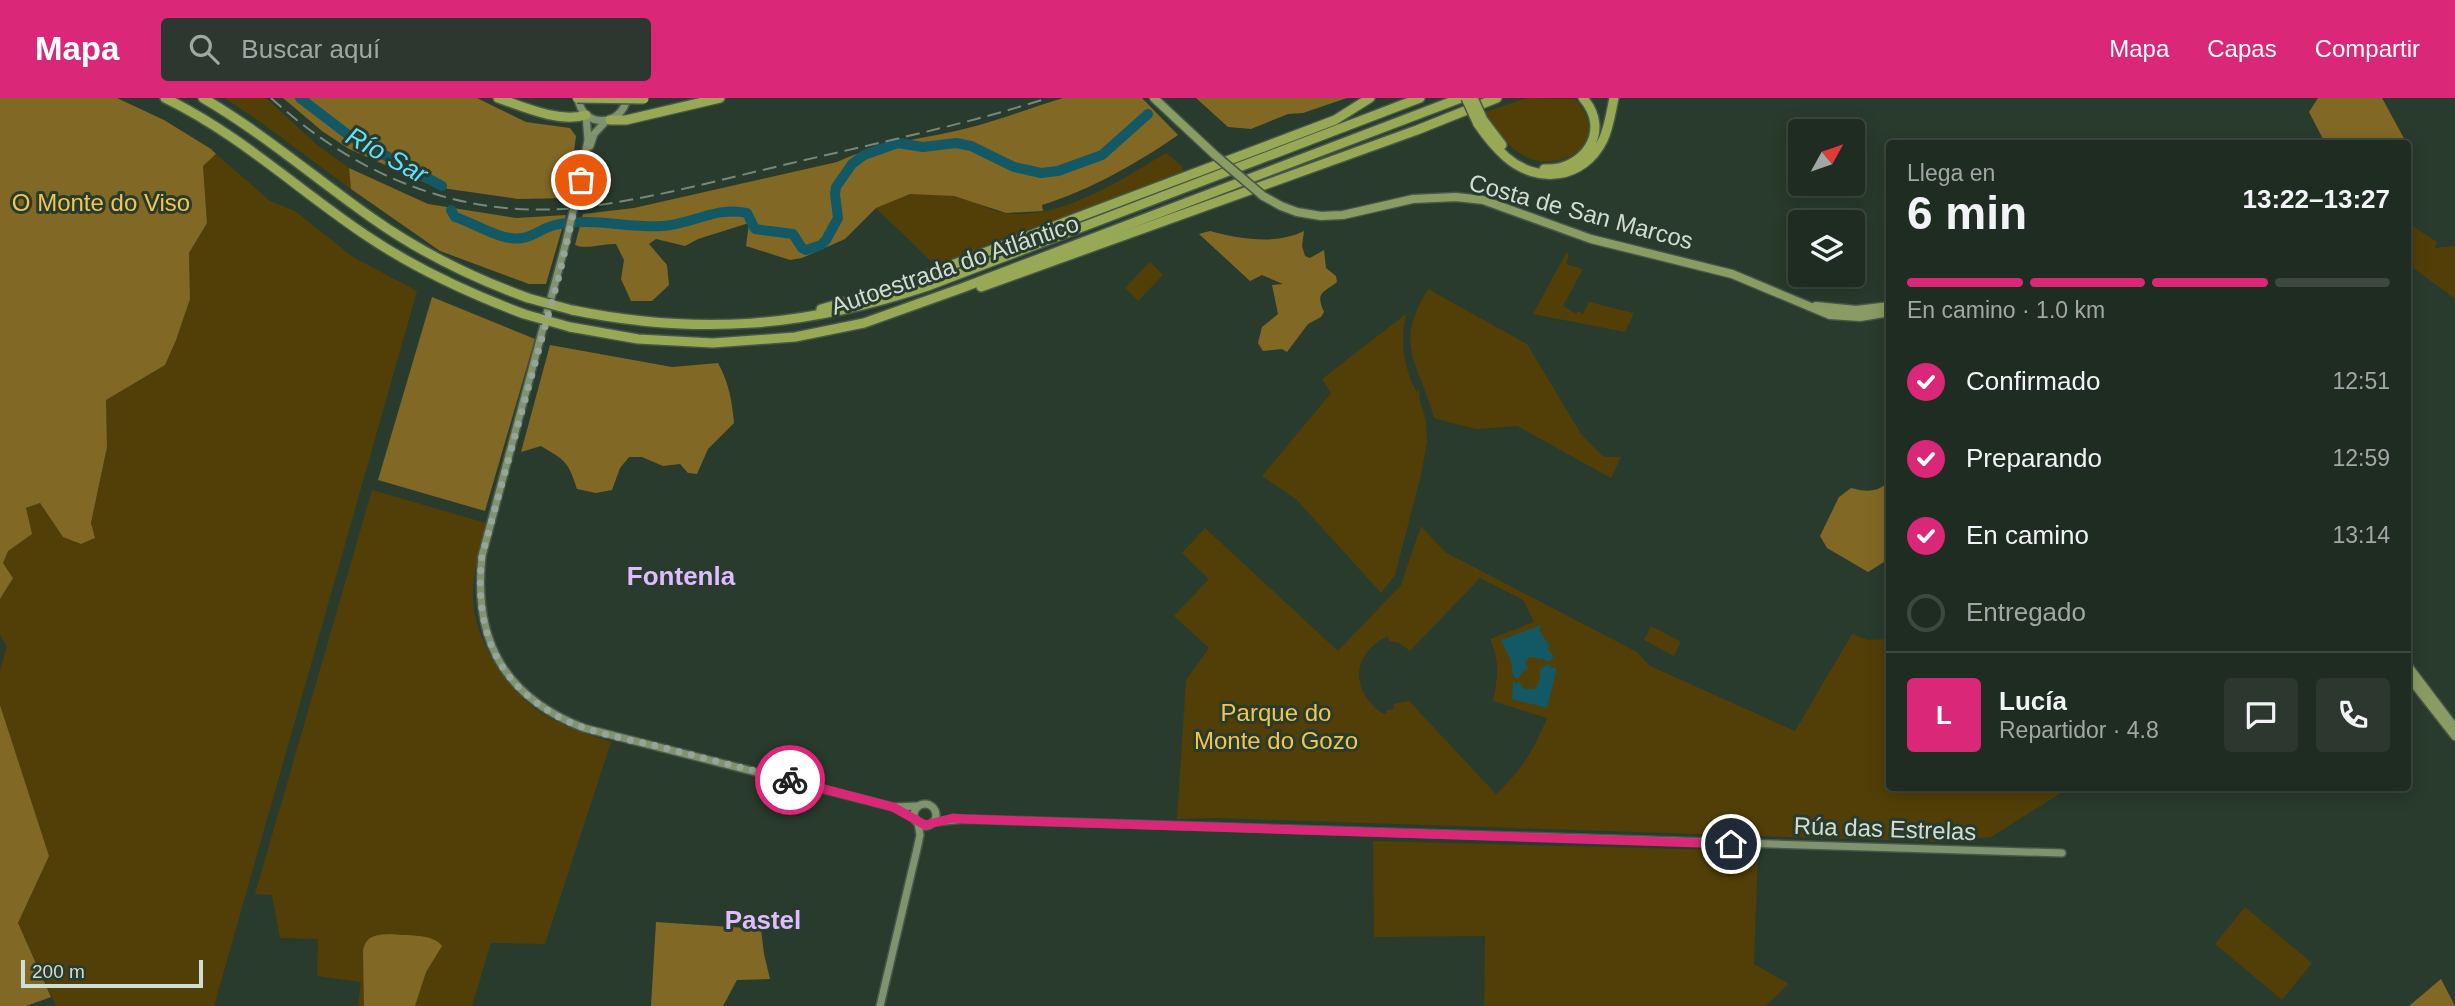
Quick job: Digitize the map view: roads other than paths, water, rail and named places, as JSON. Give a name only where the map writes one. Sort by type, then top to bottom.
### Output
[{"type":"highway","name":"Autoestrada do Atlántico","points":[[165,98],[228,133],[403,260],[485,300],[570,327],[683,343],[745,342],[796,337],[864,323],[1463,98]]},
{"type":"highway","name":"Autoestrada do Atlántico","points":[[202,98],[236,117],[284,151],[374,220],[441,261],[479,279],[528,298],[572,310],[617,319],[683,325],[729,325],[790,320],[861,307],[928,286],[1420,98]]},
{"type":"highway","points":[[498,98],[526,108],[574,119],[586,115]]},
{"type":"highway","points":[[578,98],[654,98]]},
{"type":"highway","points":[[608,121],[626,120],[720,98]]},
{"type":"highway","points":[[790,320],[800,313],[825,309],[883,290],[1305,132],[1335,120],[1370,98]]},
{"type":"highway","points":[[1463,98],[1492,143],[1507,159],[1520,167],[1546,175],[1559,175],[1583,165],[1593,156],[1603,140],[1614,98]]},
{"type":"highway","points":[[1473,98],[1480,122],[1511,155],[1534,166],[1556,169],[1569,166],[1580,158],[1592,142],[1595,121],[1583,98]]},
{"type":"highway","points":[[962,288],[976,289],[1113,241],[1497,98]]},
{"type":"main road","name":"Costa de San Marcos","points":[[1154,98],[1263,196],[1289,209],[1321,216],[1343,215],[1390,203],[1425,198],[1483,200],[1598,241],[1732,274],[1833,316],[1860,317],[1886,313]]},
{"type":"main road","name":"Costa de San Marcos","points":[[1803,303],[1843,310],[1886,306]]},
{"type":"main road","points":[[2411,670],[2442,711],[2455,736]]},
{"type":"main road","points":[[2411,680],[2451,727]]},
{"type":"main road","points":[[2426,700],[2442,711]]},
{"type":"street","points":[[578,98],[586,115],[593,120],[608,121]]},
{"type":"street","points":[[585,159],[594,134],[622,111],[627,98]]},
{"type":"street","points":[[586,115],[588,134],[585,159],[566,242],[482,556],[480,602],[487,635],[508,674],[534,701],[560,718],[584,727],[893,807],[916,820],[930,823]]},
{"type":"street","points":[[880,1006],[920,835],[935,812],[928,804],[893,807]]},
{"type":"street","points":[[918,806],[915,812],[920,835]]},
{"type":"street","name":"Rúa das Estrelas","points":[[935,812],[953,818]]},
{"type":"street","name":"Rúa das Estrelas","points":[[930,823],[953,818],[2062,853]]},
{"type":"water","points":[[1541,625],[1539,630],[1549,645],[1548,650],[1554,656],[1550,661],[1529,657],[1525,663],[1528,669],[1524,670],[1518,679],[1513,676],[1511,661],[1501,640]]},
{"type":"water","points":[[1549,664],[1551,668],[1556,668],[1556,672],[1547,708],[1512,699],[1513,681],[1516,684],[1519,682],[1524,689],[1535,689],[1540,679],[1540,669]]},
{"type":"waterway","name":"Río Sar","points":[[300,98],[351,137],[442,186]]},
{"type":"waterway","name":"Río Sar","points":[[451,210],[455,217],[498,235],[517,238],[568,223],[663,226],[736,211],[747,213],[755,229],[793,234],[806,250],[821,245],[826,240],[838,218],[836,187],[852,164],[864,155],[898,143],[923,147],[956,143],[971,146],[1014,167],[1041,173],[1058,171],[1102,155],[1148,114]]},
{"type":"railway","points":[[271,98],[340,151],[416,188],[456,200],[541,210],[585,207],[663,193],[985,117],[1048,98]]},
{"type":"district","name":"Fontenla","points":[[681,576]]},
{"type":"district","name":"Pastel","points":[[763,920]]},
{"type":"park label","name":"O Monte do Viso","points":[[101,203]]},
{"type":"park label","name":"Parque do Monte do Gozo","points":[[1276,727]]}]
